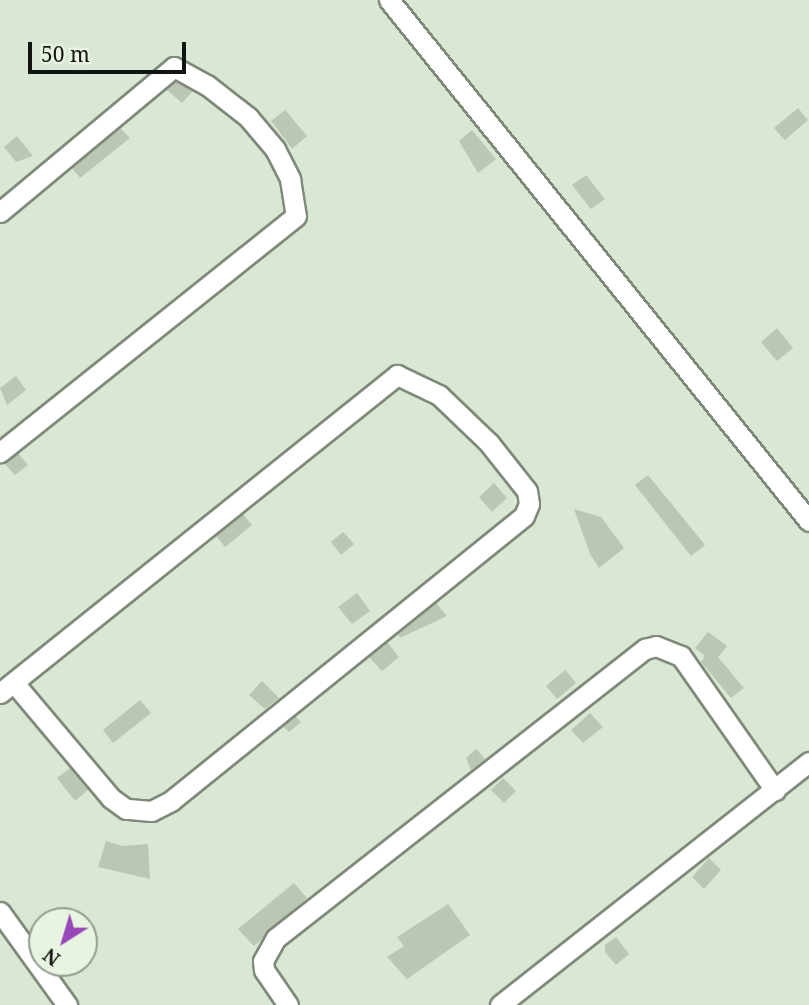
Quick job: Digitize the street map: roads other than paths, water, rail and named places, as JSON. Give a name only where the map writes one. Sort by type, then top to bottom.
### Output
[{"type":"street","points":[[388,0],[809,521]]},
{"type":"street","points":[[0,212],[174,68],[207,85],[248,117],[275,149],[290,179],[296,216],[0,452]]},
{"type":"street","points":[[397,375],[439,395],[489,443],[527,491],[529,504],[524,516],[171,801],[151,810],[126,809],[111,798],[7,688],[397,375]]},
{"type":"street","points":[[288,1005],[264,970],[263,961],[276,939],[645,649],[672,649],[681,656],[775,790]]},
{"type":"street","points":[[500,1005],[809,762]]},
{"type":"street","points":[[0,912],[67,1005]]}]
